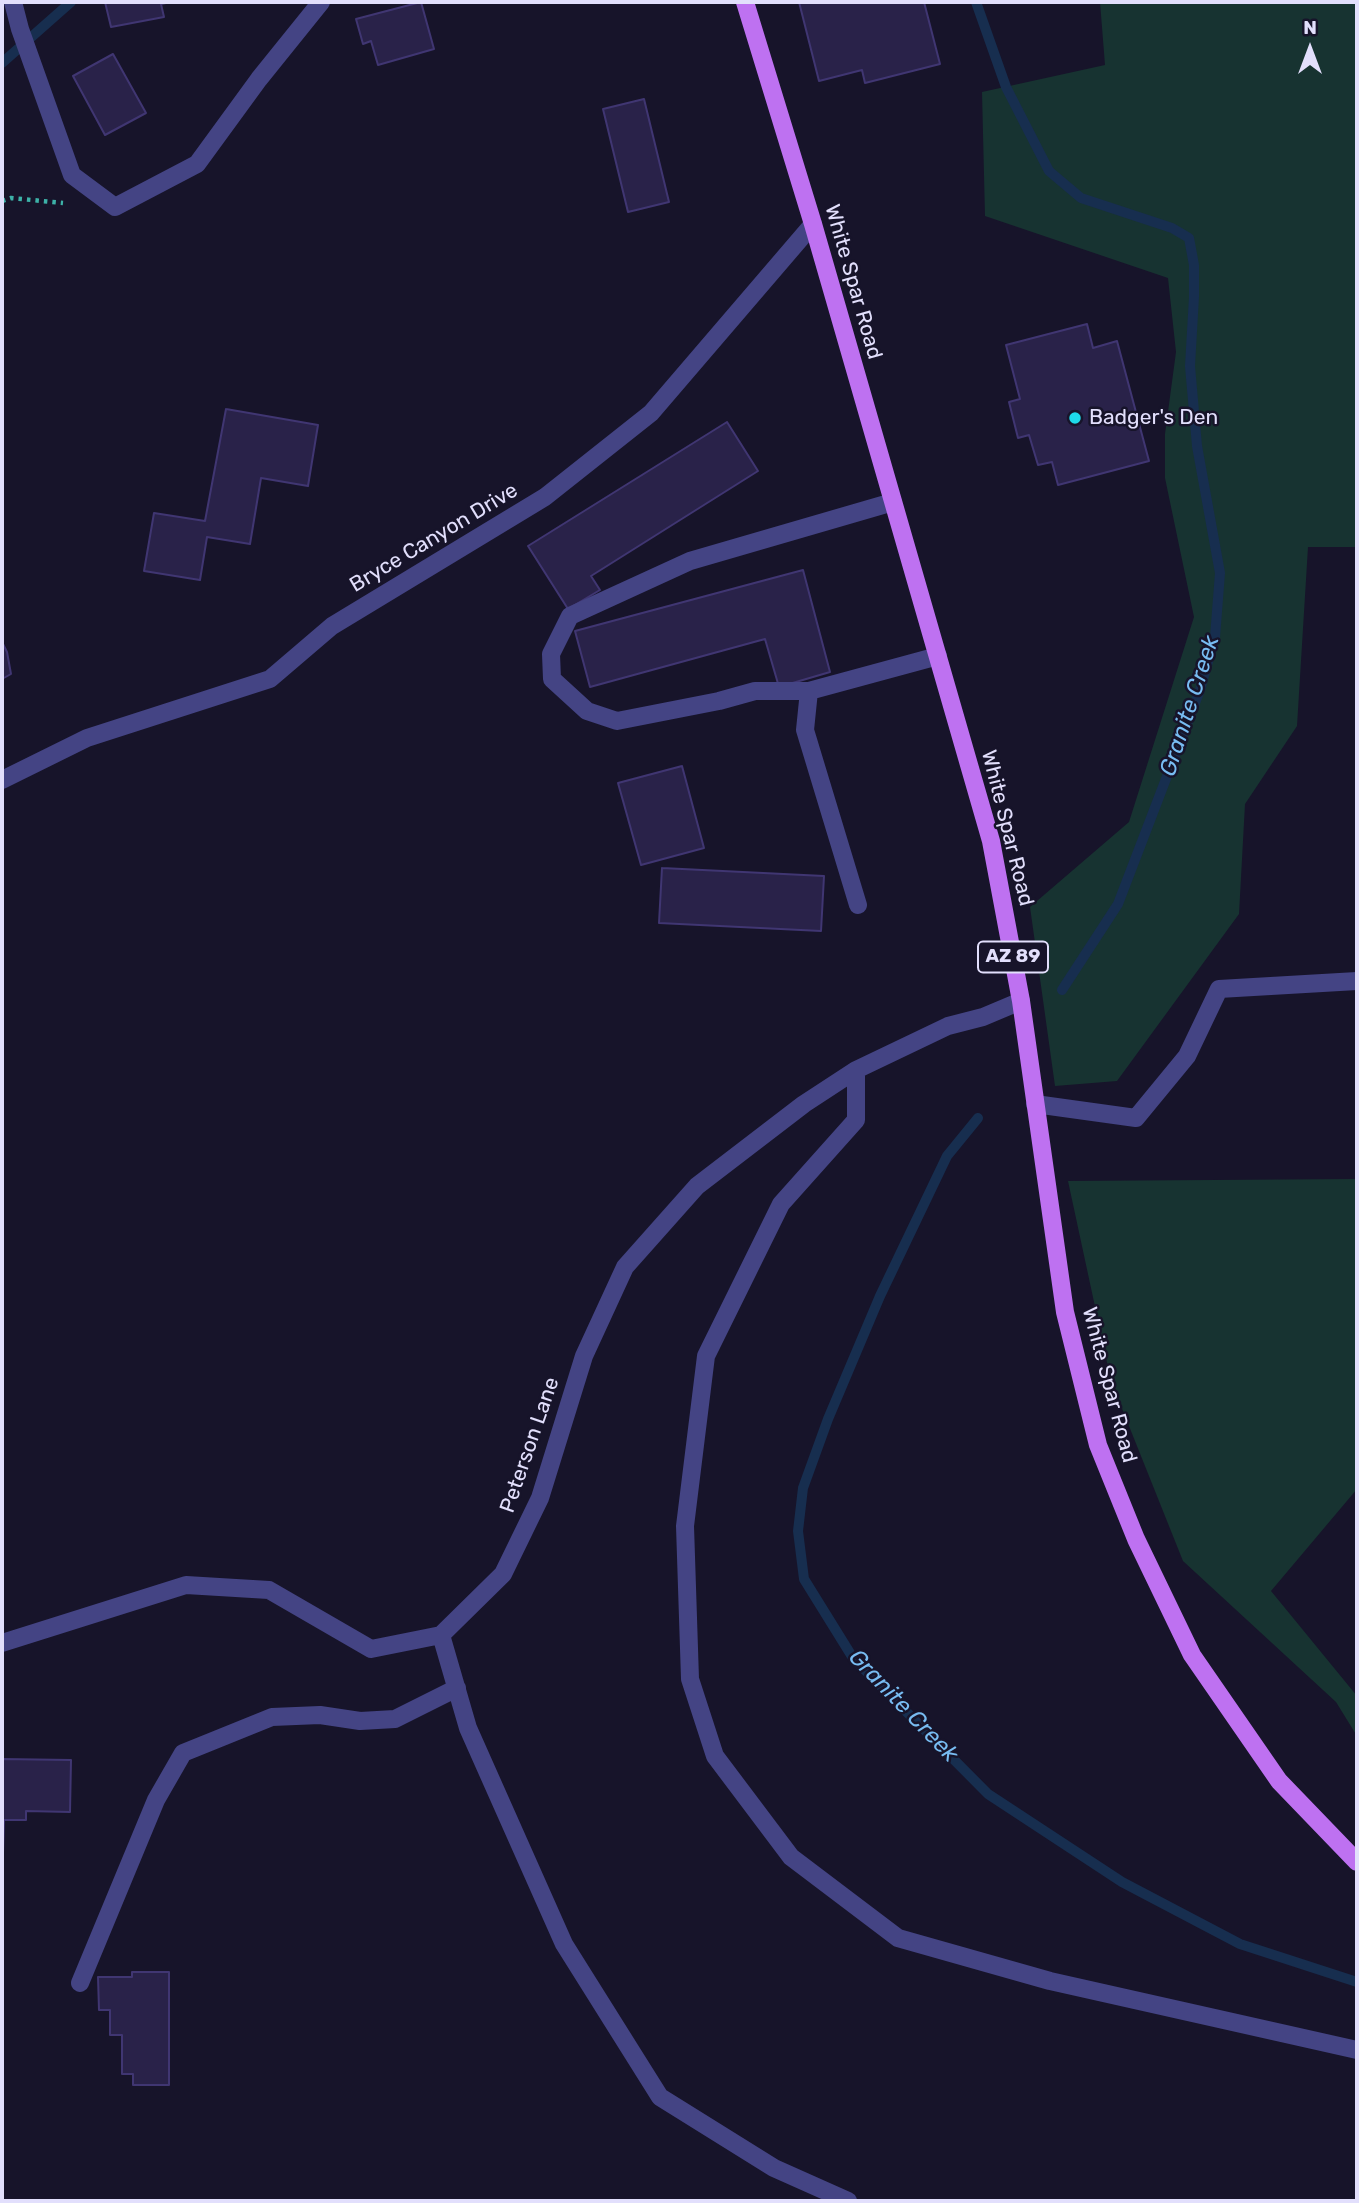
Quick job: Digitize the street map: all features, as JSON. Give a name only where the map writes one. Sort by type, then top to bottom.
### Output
[{"type":"main road","name":"White Spar Road","points":[[745,2],[813,224],[991,841],[1021,1001],[1065,1312],[1098,1445],[1136,1539],[1192,1655],[1279,1782],[1357,1862]]},
{"type":"street","points":[[13,2],[72,175],[116,207],[197,164],[259,79],[321,2]]},
{"type":"street","name":"Bryce Canyon Drive","points":[[2,780],[87,738],[270,679],[332,626],[545,497],[651,413],[813,224]]},
{"type":"street","points":[[893,502],[690,561],[570,616],[551,654],[552,679],[587,711],[617,721],[719,701],[755,691],[809,691],[938,656]]},
{"type":"street","points":[[809,691],[804,730],[858,905]]},
{"type":"street","points":[[1035,1104],[1136,1118],[1187,1056],[1219,989],[1357,981]]},
{"type":"street","name":"Peterson Lane","points":[[441,1635],[503,1574],[540,1498],[584,1356],[625,1267],[697,1186],[804,1104],[856,1070],[948,1026],[983,1017],[1021,1001]]},
{"type":"street","points":[[856,1070],[856,1121],[781,1204],[706,1356],[685,1525],[690,1679],[715,1756],[791,1857],[898,1938],[1049,1981],[1357,2050]]},
{"type":"street","points":[[2,1643],[186,1585],[269,1590],[371,1649],[441,1635],[468,1728],[564,1944],[660,2098],[774,2168],[848,2201]]},
{"type":"street","points":[[80,1983],[156,1800],[183,1753],[272,1717],[320,1715],[360,1721],[395,1719],[457,1688]]},
{"type":"path","points":[[2,201],[11,198],[116,207]]},
{"type":"green space","points":[[1100,2],[1357,2],[1357,547],[1308,547],[1297,726],[1245,804],[1239,914],[1117,1081],[1055,1086],[1030,907],[1129,822],[1194,617],[1165,478],[1165,434],[1176,352],[1168,278],[985,216],[982,92],[1105,65]]},
{"type":"green space","points":[[1357,1179],[1357,1489],[1271,1591],[1357,1696],[1357,1736],[1336,1702],[1183,1561],[1111,1381],[1068,1181]]},
{"type":"building","points":[[105,2],[171,2],[161,4],[164,17],[111,27]]},
{"type":"building","points":[[421,2],[434,49],[378,65],[371,41],[363,44],[356,19]]},
{"type":"building","points":[[799,2],[924,2],[940,64],[865,83],[862,70],[819,81]]},
{"type":"building","points":[[113,54],[146,113],[105,135],[73,76]]},
{"type":"building","points":[[644,99],[669,202],[628,212],[603,109]]},
{"type":"building","name":"Badger's Den","points":[[1087,324],[1093,348],[1117,341],[1149,461],[1058,485],[1052,462],[1038,465],[1029,435],[1018,438],[1009,402],[1020,399],[1006,345]]},
{"type":"building","points":[[226,409],[318,425],[308,486],[261,478],[250,544],[207,537],[200,580],[144,571],[154,513],[205,521]]},
{"type":"building","points":[[727,422],[758,471],[591,576],[600,590],[568,609],[528,546]]},
{"type":"building","points":[[803,570],[830,672],[779,687],[765,639],[590,687],[575,631]]},
{"type":"building","points":[[2,642],[7,652],[11,674],[2,679]]},
{"type":"building","points":[[682,766],[704,848],[641,865],[618,783]]},
{"type":"building","points":[[662,868],[824,876],[821,931],[659,923]]},
{"type":"building","points":[[2,1759],[71,1760],[70,1812],[26,1811],[26,1820],[4,1820],[3,1853]]},
{"type":"building","points":[[132,1972],[169,1972],[169,2085],[133,2085],[133,2074],[122,2074],[122,2035],[110,2035],[110,2010],[99,2010],[98,1977],[132,1977]]},
{"type":"waterway","points":[[2,63],[71,2]]},
{"type":"waterway","name":"Granite Creek","points":[[976,2],[1006,87],[1049,171],[1081,198],[1172,228],[1189,238],[1194,265],[1190,366],[1197,446],[1220,573],[1215,637],[1200,690],[1118,904],[1062,990]]},
{"type":"waterway","name":"Granite Creek","points":[[978,1118],[947,1156],[880,1296],[828,1419],[803,1488],[798,1531],[804,1579],[853,1658],[988,1794],[1122,1882],[1240,1944],[1357,1982]]},
{"type":"place","name":"Badger's Den","points":[[1075,418]]}]
